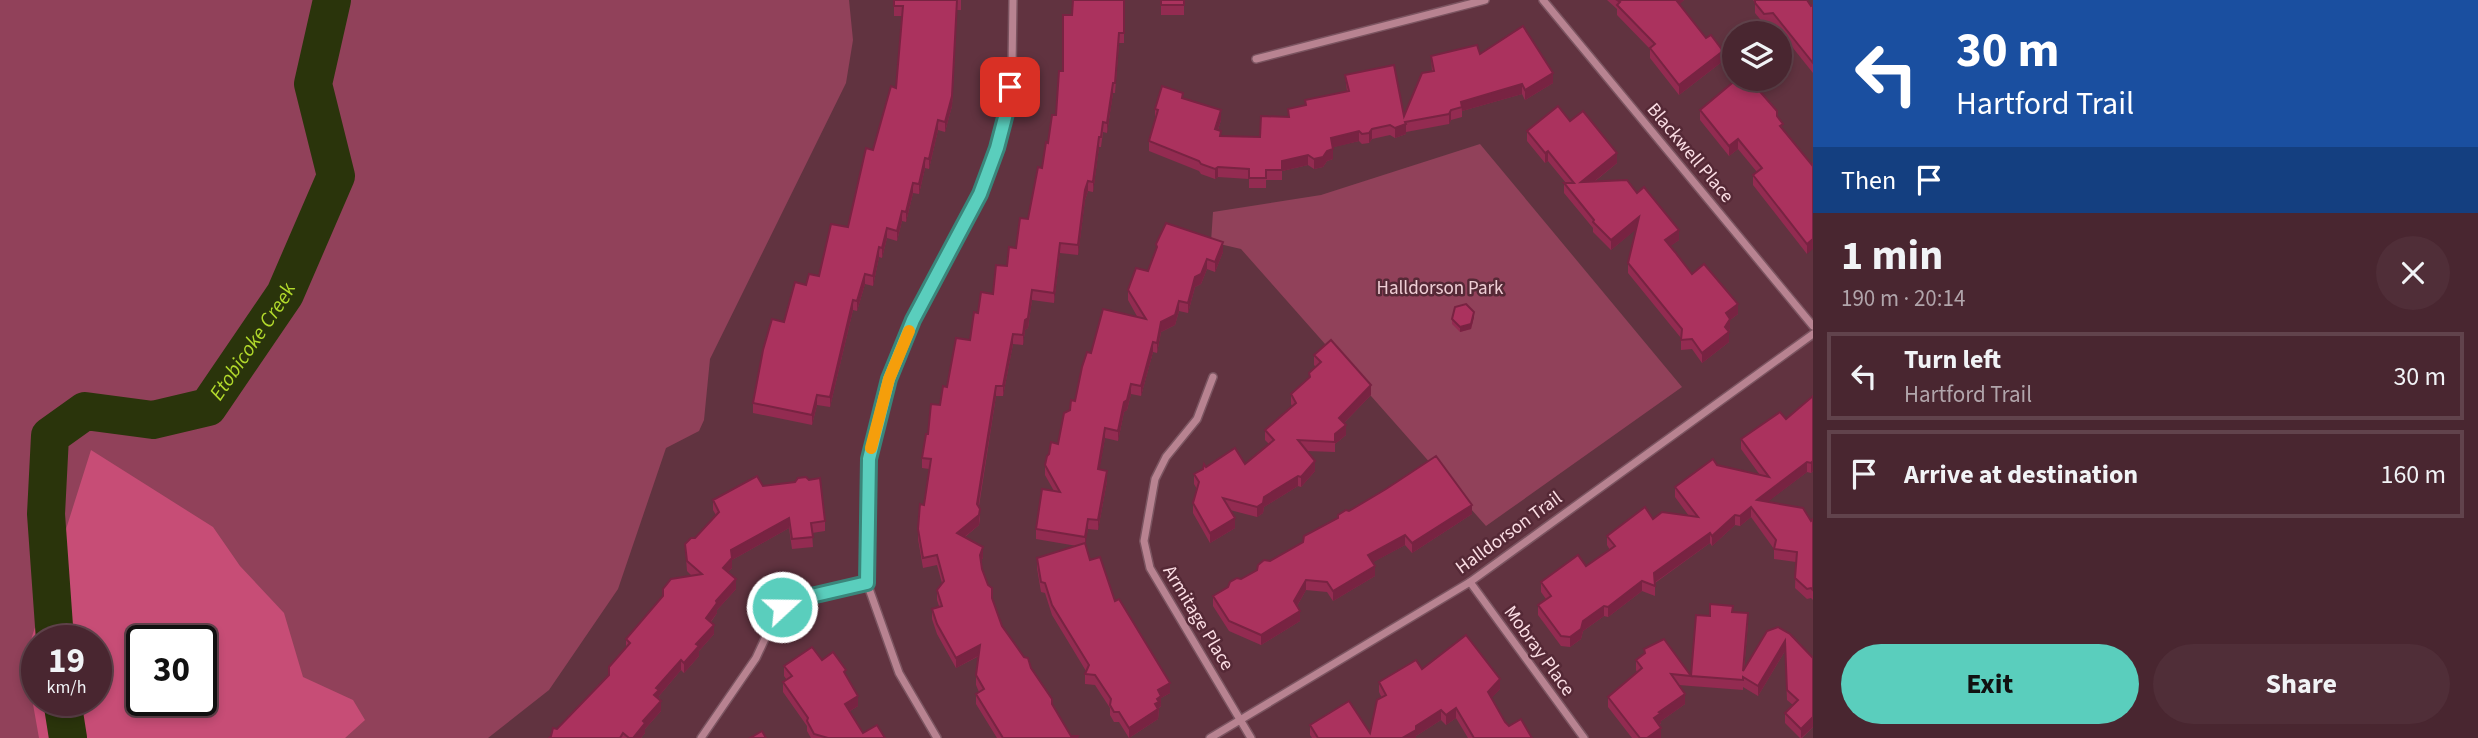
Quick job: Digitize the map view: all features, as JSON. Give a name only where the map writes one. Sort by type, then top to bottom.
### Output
[{"type":"street","points":[[937,738],[899,673],[867,583],[869,459],[889,379],[913,320],[980,194],[997,148],[1008,106],[1012,67],[1013,0]]},
{"type":"street","points":[[1256,59],[1485,0]]},
{"type":"street","name":"Blackwell Place","points":[[1543,0],[1813,326]]},
{"type":"street","name":"Halldorson Trail","points":[[1210,738],[1470,582],[1813,334]]},
{"type":"street","name":"Armitage Place","points":[[1213,377],[1197,419],[1166,457],[1155,479],[1144,541],[1150,568],[1251,738]]},
{"type":"street","name":"Mobray Place","points":[[1470,582],[1584,738]]},
{"type":"street","points":[[701,738],[756,658],[782,607],[794,600],[867,583]]},
{"type":"green space","points":[[0,0],[849,0],[853,40],[846,83],[710,359],[704,420],[699,431],[666,448],[618,589],[549,690],[488,738],[0,738]]},
{"type":"green space","name":"Halldorson Park","points":[[1480,144],[1682,387],[1486,526],[1241,249],[1211,242],[1213,212],[1321,195]]},
{"type":"shaded area","points":[[91,450],[213,527],[240,566],[284,613],[303,677],[353,700],[365,720],[345,738],[39,738],[35,716],[112,716],[112,625],[36,625]]},
{"type":"building","points":[[894,0],[957,0],[952,96],[945,122],[938,120],[929,159],[925,158],[919,184],[913,183],[906,212],[902,211],[897,231],[887,228],[882,248],[879,247],[873,276],[865,274],[857,301],[853,300],[830,397],[817,395],[812,415],[753,403],[772,319],[784,322],[795,282],[806,285],[809,274],[819,276],[831,224],[848,227],[866,148],[873,150],[891,86],[896,88],[903,6],[894,6]]},
{"type":"building","points":[[1073,0],[1124,0],[1124,33],[1119,33],[1115,83],[1107,123],[1103,122],[1099,137],[1093,182],[1088,181],[1085,190],[1078,245],[1060,243],[1054,293],[1032,290],[1023,335],[1013,334],[1003,386],[996,386],[977,504],[979,515],[957,533],[983,547],[980,555],[982,569],[988,585],[992,588],[992,598],[1002,626],[1024,657],[1028,658],[1031,668],[1052,699],[1052,704],[1071,736],[1078,736],[1003,738],[976,694],[984,689],[976,675],[980,645],[956,658],[937,624],[932,609],[942,606],[937,590],[944,581],[937,555],[923,558],[918,529],[920,504],[924,505],[931,459],[922,458],[931,404],[940,405],[943,386],[947,387],[956,338],[970,340],[974,312],[978,313],[981,292],[993,294],[996,265],[1007,266],[1009,247],[1016,248],[1020,218],[1028,219],[1038,167],[1042,168],[1046,142],[1048,143],[1052,115],[1056,115],[1059,71],[1063,71],[1063,15],[1072,15]]},
{"type":"building","points":[[1161,0],[1184,0],[1184,5],[1161,5]]},
{"type":"building","points":[[1617,0],[1676,0],[1706,38],[1711,35],[1722,52],[1679,85],[1650,48],[1655,44],[1617,5],[1620,2]]},
{"type":"building","points":[[1755,0],[1807,0],[1813,5],[1813,63],[1792,37],[1792,21],[1779,21],[1773,13],[1764,14]]},
{"type":"building","points":[[1523,26],[1553,73],[1525,90],[1522,84],[1461,102],[1462,107],[1451,110],[1449,114],[1405,122],[1406,124],[1395,128],[1390,125],[1372,129],[1369,133],[1362,134],[1359,131],[1331,138],[1333,149],[1327,151],[1323,157],[1314,159],[1308,155],[1282,161],[1282,170],[1266,170],[1266,178],[1249,178],[1249,169],[1215,169],[1149,141],[1162,86],[1183,93],[1182,98],[1221,110],[1215,129],[1221,131],[1220,136],[1260,137],[1261,116],[1289,117],[1288,109],[1306,105],[1305,100],[1349,91],[1345,75],[1394,65],[1404,116],[1422,73],[1434,71],[1431,56],[1477,45],[1480,54]]},
{"type":"building","points":[[1723,91],[1760,91],[1777,111],[1783,124],[1780,126],[1813,164],[1813,239],[1807,244],[1753,175],[1762,168],[1738,139],[1729,146],[1700,110]]},
{"type":"building","points":[[1558,106],[1570,121],[1583,111],[1617,153],[1581,182],[1627,180],[1637,193],[1644,187],[1679,230],[1665,240],[1692,274],[1704,264],[1738,304],[1726,313],[1730,319],[1725,327],[1729,332],[1702,353],[1692,339],[1681,340],[1682,329],[1628,263],[1639,217],[1611,240],[1593,222],[1564,183],[1574,183],[1548,151],[1545,153],[1527,131]]},
{"type":"building","points":[[1166,223],[1223,242],[1215,262],[1207,259],[1201,274],[1195,277],[1188,303],[1179,301],[1175,315],[1161,322],[1157,343],[1153,342],[1141,386],[1131,384],[1118,431],[1105,428],[1098,469],[1107,471],[1098,520],[1088,519],[1085,537],[1036,529],[1042,489],[1060,492],[1045,465],[1047,456],[1051,442],[1058,444],[1064,413],[1070,410],[1071,400],[1075,401],[1082,367],[1087,352],[1091,353],[1103,309],[1146,319],[1128,290],[1136,268],[1148,271]]},
{"type":"building","points":[[1466,304],[1474,312],[1471,324],[1460,327],[1452,319],[1455,307]]},
{"type":"building","points":[[1331,340],[1371,385],[1339,418],[1346,425],[1335,434],[1335,442],[1298,440],[1315,461],[1301,477],[1298,476],[1264,497],[1263,503],[1257,507],[1223,498],[1235,518],[1210,533],[1193,503],[1199,482],[1194,474],[1203,469],[1204,464],[1206,467],[1235,448],[1245,464],[1274,440],[1265,430],[1296,403],[1291,394],[1310,377],[1309,373],[1321,362],[1314,355]]},
{"type":"building","points":[[1813,396],[1813,461],[1807,462],[1757,500],[1803,508],[1811,521],[1813,519],[1813,590],[1807,589],[1795,578],[1797,552],[1774,549],[1776,540],[1751,507],[1740,516],[1735,515],[1712,536],[1710,533],[1654,573],[1655,586],[1642,581],[1608,607],[1604,606],[1583,621],[1581,629],[1570,637],[1561,636],[1538,605],[1551,596],[1541,582],[1578,555],[1586,566],[1615,546],[1607,536],[1645,507],[1653,519],[1662,512],[1698,517],[1675,487],[1713,459],[1717,465],[1769,477],[1741,439],[1780,412],[1786,419]]},
{"type":"building","points":[[1436,456],[1472,505],[1412,543],[1405,535],[1368,555],[1375,566],[1333,591],[1327,582],[1306,580],[1294,601],[1300,611],[1261,635],[1229,621],[1213,596],[1228,587],[1230,582],[1257,570],[1264,560],[1270,561],[1303,542],[1304,536],[1386,489]]},
{"type":"building","points":[[757,476],[763,486],[795,482],[798,478],[820,478],[825,521],[811,523],[813,537],[792,539],[789,518],[731,550],[732,558],[723,568],[736,579],[716,601],[706,618],[714,625],[696,644],[699,646],[684,663],[681,660],[656,688],[659,690],[654,695],[661,701],[643,721],[645,723],[633,738],[623,733],[620,738],[549,738],[553,728],[557,729],[609,675],[609,667],[630,643],[626,639],[663,596],[663,589],[671,579],[702,574],[687,561],[685,544],[695,538],[719,512],[713,500]]},
{"type":"building","points":[[1085,543],[1090,560],[1100,557],[1115,601],[1119,599],[1170,683],[1158,690],[1161,696],[1155,704],[1158,709],[1129,728],[1119,712],[1114,712],[1110,705],[1111,699],[1095,675],[1085,674],[1089,665],[1052,605],[1045,583],[1041,582],[1037,558]]},
{"type":"building","points":[[1710,604],[1733,606],[1732,612],[1748,613],[1743,671],[1767,631],[1778,627],[1790,634],[1813,658],[1813,717],[1801,729],[1785,713],[1798,700],[1787,690],[1785,641],[1758,686],[1743,677],[1743,680],[1691,676],[1696,615],[1710,616]]},
{"type":"building","points":[[1466,635],[1500,679],[1488,692],[1505,722],[1509,726],[1521,719],[1532,738],[1474,738],[1456,708],[1446,715],[1441,710],[1402,738],[1318,738],[1310,725],[1349,701],[1370,733],[1377,700],[1386,695],[1379,682],[1416,660],[1422,669]]},
{"type":"building","points":[[1664,639],[1691,676],[1671,674],[1685,694],[1654,718],[1661,728],[1647,738],[1640,738],[1608,697],[1642,668],[1636,660],[1645,653],[1644,649]]},
{"type":"building","points":[[812,647],[822,660],[833,652],[846,670],[844,672],[858,696],[845,704],[863,733],[877,725],[885,738],[828,738],[814,734],[808,718],[783,682],[792,676],[784,666]]},
{"type":"building","points":[[762,731],[766,738],[750,738]]},
{"type":"waterway","name":"Etobicoke Creek","points":[[54,625],[46,514],[50,436],[85,411],[153,420],[208,407],[285,294],[336,176],[313,84],[332,0]]},
{"type":"waterway","name":"Etobicoke Creek","points":[[65,716],[68,738]]},
{"type":"slow traffic","points":[[871,448],[889,379],[909,331]]},
{"type":"route","points":[[782,607],[794,600],[867,583],[869,459],[878,417],[889,379],[913,320],[980,194],[997,148],[1010,87]]}]
